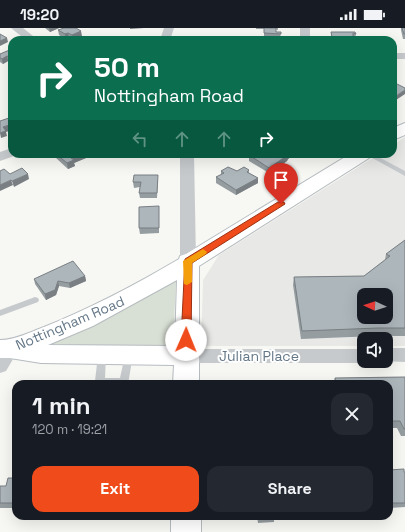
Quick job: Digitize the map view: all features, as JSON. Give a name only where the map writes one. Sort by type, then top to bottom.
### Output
[{"type":"street","points":[[16,28],[27,36]]},
{"type":"street","points":[[186,380],[188,261],[187,158]]},
{"type":"street","name":"Nottingham Road","points":[[3,355],[97,314],[159,281],[188,261],[355,158]]},
{"type":"street","name":"Julian Place","points":[[3,355],[357,356]]},
{"type":"street","points":[[393,355],[405,355]]},
{"type":"street","points":[[186,520],[186,532]]},
{"type":"lane","points":[[375,158],[405,174]]},
{"type":"lane","points":[[0,313],[35,300]]},
{"type":"shaded area","points":[[405,137],[405,346],[393,346],[393,332],[357,332],[357,346],[201,346],[203,280],[219,255],[373,158],[397,158],[397,142]]},
{"type":"shaded area","points":[[176,280],[173,347],[43,345],[99,323]]},
{"type":"building","points":[[64,28],[76,28],[81,31],[72,35],[68,33],[65,34],[58,30]]},
{"type":"building","points":[[264,28],[276,28],[276,32],[281,32],[281,34],[264,33]]},
{"type":"building","points":[[402,28],[405,28],[405,34],[404,34]]},
{"type":"building","points":[[331,32],[355,32],[356,34],[353,33],[353,36],[332,36]]},
{"type":"building","points":[[0,34],[7,38],[0,41]]},
{"type":"building","points":[[8,51],[8,57],[2,59],[0,58],[0,54]]},
{"type":"building","points":[[397,84],[405,88],[405,90],[397,95]]},
{"type":"building","points":[[8,118],[8,125],[3,127],[6,131],[0,133],[0,121]]},
{"type":"building","points":[[61,158],[71,158],[74,160],[67,163]]},
{"type":"building","points":[[254,158],[284,158],[269,168]]},
{"type":"building","points":[[228,167],[237,171],[244,167],[249,170],[247,172],[258,178],[236,190],[216,177],[224,173],[221,171]]},
{"type":"building","points":[[22,168],[28,174],[0,185],[0,171],[4,169],[10,174]]},
{"type":"building","points":[[134,175],[158,175],[157,193],[139,193],[141,182],[133,182]]},
{"type":"building","points":[[159,206],[159,228],[139,228],[139,207]]},
{"type":"building","points":[[405,240],[405,328],[302,331],[294,277],[364,276],[390,256],[386,254]]},
{"type":"building","points":[[73,261],[85,276],[69,283],[58,281],[55,290],[45,294],[34,279]]},
{"type":"building","points":[[405,377],[405,429],[400,421],[393,421],[393,380],[335,380],[335,378]]},
{"type":"building","points":[[404,469],[405,503],[393,503],[393,470]]},
{"type":"building","points":[[8,478],[12,478],[12,503],[0,503],[0,486],[6,486]]},
{"type":"slow traffic","points":[[187,282],[188,261],[203,252]]},
{"type":"route","points":[[186,340],[188,261],[281,204]]}]
